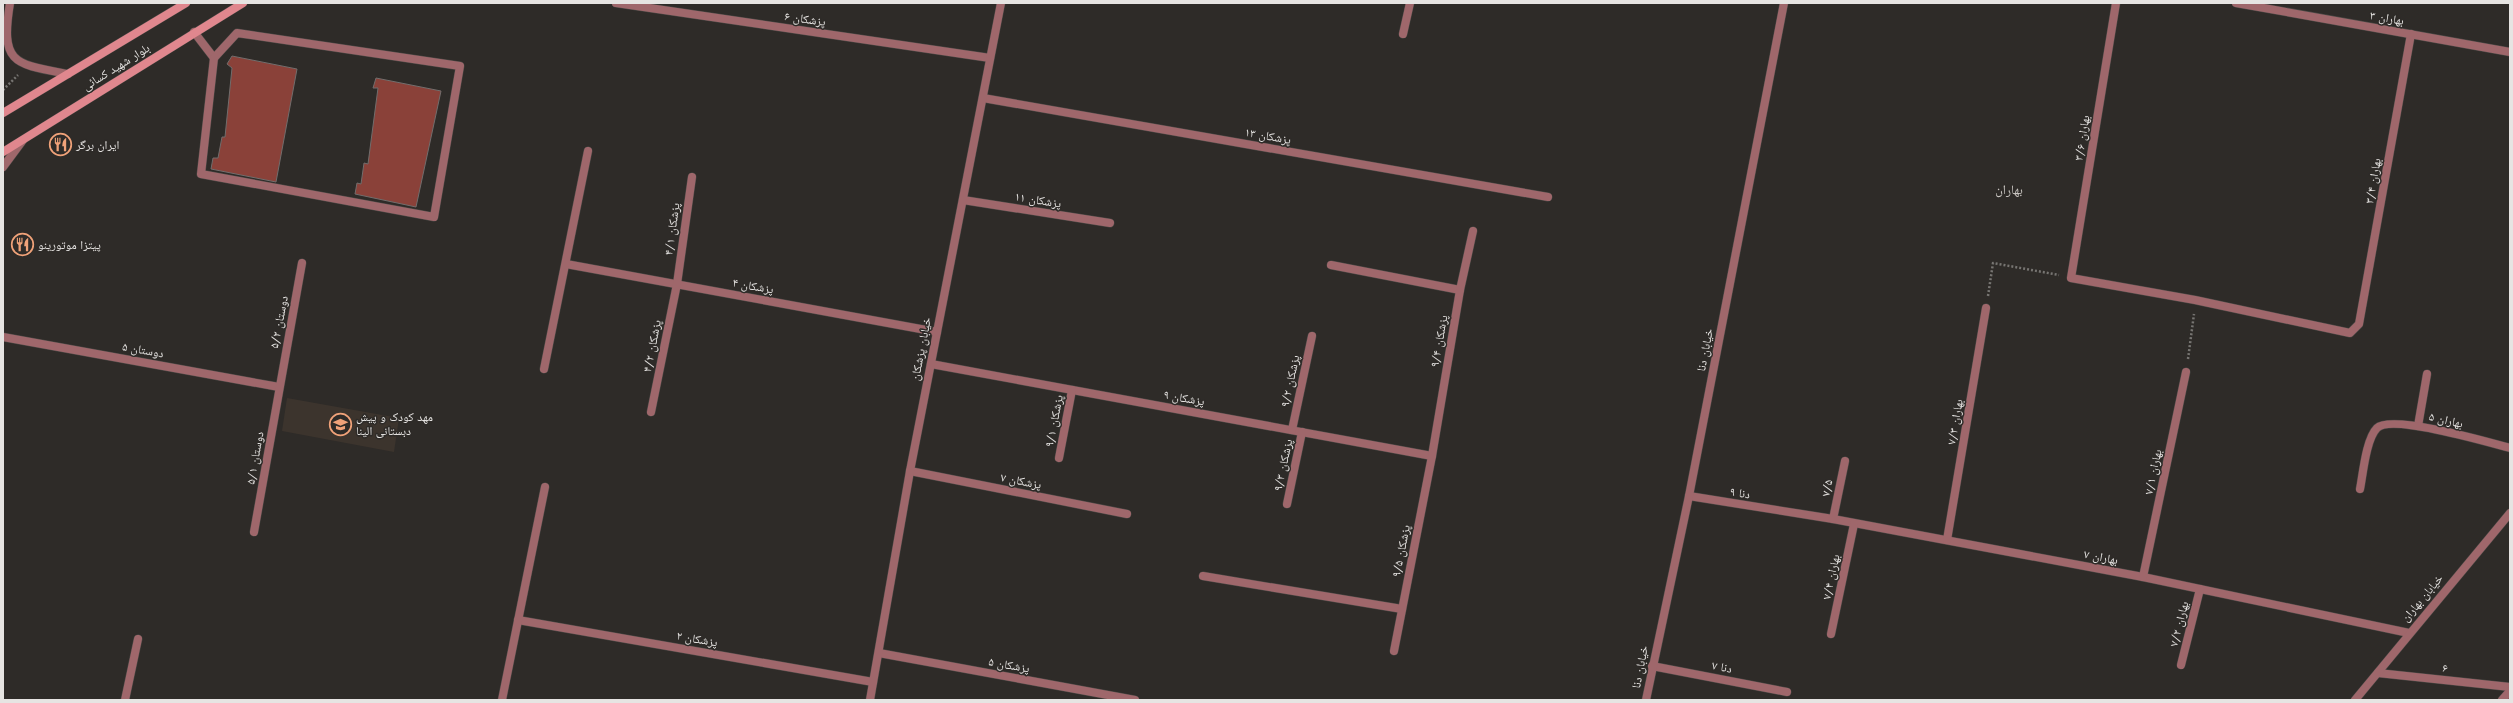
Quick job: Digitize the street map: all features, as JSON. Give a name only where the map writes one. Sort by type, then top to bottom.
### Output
[{"type":"main road","name":"بلوار شهید کسائی","points":[[3,113],[186,3]]},
{"type":"main road","name":"بلوار شهید کسائی","points":[[3,152],[194,32],[243,3]]},
{"type":"street","points":[[10,3],[5,32],[8,50],[27,66],[68,74]]},
{"type":"street","name":"۶ پزشکان","points":[[616,3],[990,58]]},
{"type":"street","name":"خیابان پزشکان","points":[[870,700],[936,332],[1001,3]]},
{"type":"street","points":[[1403,34],[1410,3]]},
{"type":"street","name":"خیابان دنا","points":[[1646,700],[1688,496],[1784,3]]},
{"type":"street","name":"۳/۶ بهاران","points":[[2071,278],[2116,3]]},
{"type":"street","name":"۳ بهاران","points":[[2236,3],[2510,52]]},
{"type":"street","points":[[194,32],[214,58],[201,174],[434,217],[460,66],[237,33],[214,58]]},
{"type":"street","name":"۳/۴ بهاران","points":[[2196,300],[2350,333],[2356,330],[2359,324],[2411,34]]},
{"type":"street","name":"۱۳ پزشکان","points":[[983,98],[1548,197]]},
{"type":"street","points":[[3,167],[23,140]]},
{"type":"street","points":[[544,369],[588,151]]},
{"type":"street","name":"۴/۱ پزشکان","points":[[677,284],[692,177]]},
{"type":"street","name":"۱۱ پزشکان","points":[[963,200],[1110,223]]},
{"type":"street","name":"۹/۴ پزشکان","points":[[1432,456],[1460,290],[1473,231]]},
{"type":"street","name":"۵/۲ دوستان","points":[[279,387],[302,263]]},
{"type":"street","name":"۴ پزشکان","points":[[566,264],[936,332]]},
{"type":"street","points":[[1331,265],[1460,290]]},
{"type":"street","points":[[2071,278],[2196,300]]},
{"type":"street","name":"۴/۲ پزشکان","points":[[651,412],[677,284]]},
{"type":"street","name":"۷/۳ بهاران","points":[[1947,540],[1986,308]]},
{"type":"street","name":"۹/۲ پزشکان","points":[[1292,430],[1312,336]]},
{"type":"street","name":"۵ دوستان","points":[[3,337],[279,387]]},
{"type":"street","name":"۹ پزشکان","points":[[931,364],[1432,456]]},
{"type":"street","name":"۷/۱ بهاران","points":[[2143,577],[2186,372]]},
{"type":"street","points":[[2418,426],[2427,374]]},
{"type":"street","name":"۵/۱ دوستان","points":[[254,532],[279,387]]},
{"type":"street","name":"۹/۱ پزشکان","points":[[1059,458],[1072,390]]},
{"type":"street","name":"۵ بهاران","points":[[2360,489],[2370,438],[2377,428],[2387,423],[2418,426],[2510,448]]},
{"type":"street","name":"۹/۳ پزشکان","points":[[1287,504],[1302,432]]},
{"type":"street","name":"۹/۵ پزشکان","points":[[1394,651],[1432,456]]},
{"type":"street","name":"۷/۵","points":[[1833,520],[1845,462]]},
{"type":"street","name":"۷ پزشکان","points":[[910,471],[1127,514]]},
{"type":"street","points":[[502,700],[545,487]]},
{"type":"street","name":"۹ دنا","points":[[1688,496],[1788,513]]},
{"type":"street","name":"۷ بهاران","points":[[1788,513],[1947,540],[2143,577],[2409,633]]},
{"type":"street","name":"خیابان بهاران","points":[[2355,700],[2510,513]]},
{"type":"street","name":"۷/۴ بهاران","points":[[1831,634],[1854,524]]},
{"type":"street","points":[[1203,576],[1402,609]]},
{"type":"street","name":"۷/۲ بهاران","points":[[2181,666],[2200,589]]},
{"type":"street","name":"۲ پزشکان","points":[[518,620],[873,682]]},
{"type":"street","points":[[125,700],[138,639]]},
{"type":"street","name":"۵ پزشکان","points":[[879,653],[1135,700]]},
{"type":"street","name":"۷ دنا","points":[[1652,666],[1787,692]]},
{"type":"street","name":"۶","points":[[2378,672],[2510,687]]},
{"type":"street","points":[[2502,700],[2510,691]]},
{"type":"path","points":[[3,90],[27,66]]},
{"type":"path","points":[[1986,308],[1992,263],[2071,278]]},
{"type":"path","points":[[2186,372],[2196,300]]},
{"type":"shaded area","name":"مهد کودک و پیش دبستانی الینا","points":[[287,398],[399,418],[394,452],[282,431]]},
{"type":"building","points":[[232,56],[297,69],[276,182],[211,169],[213,158],[218,158],[222,137],[225,137],[232,68],[227,64]]},
{"type":"building","points":[[376,78],[441,91],[416,207],[355,194],[357,183],[361,184],[364,163],[368,164],[378,88],[373,88]]},
{"type":"place","name":"ایران برگر","points":[[60,145]]},
{"type":"place","name":"پیتزا موتورینو","points":[[23,245]]},
{"type":"place","name":"مهد کودک و پیش دبستانی الینا","points":[[340,424]]},
{"type":"district","name":"بهاران","points":[[2009,189]]}]
